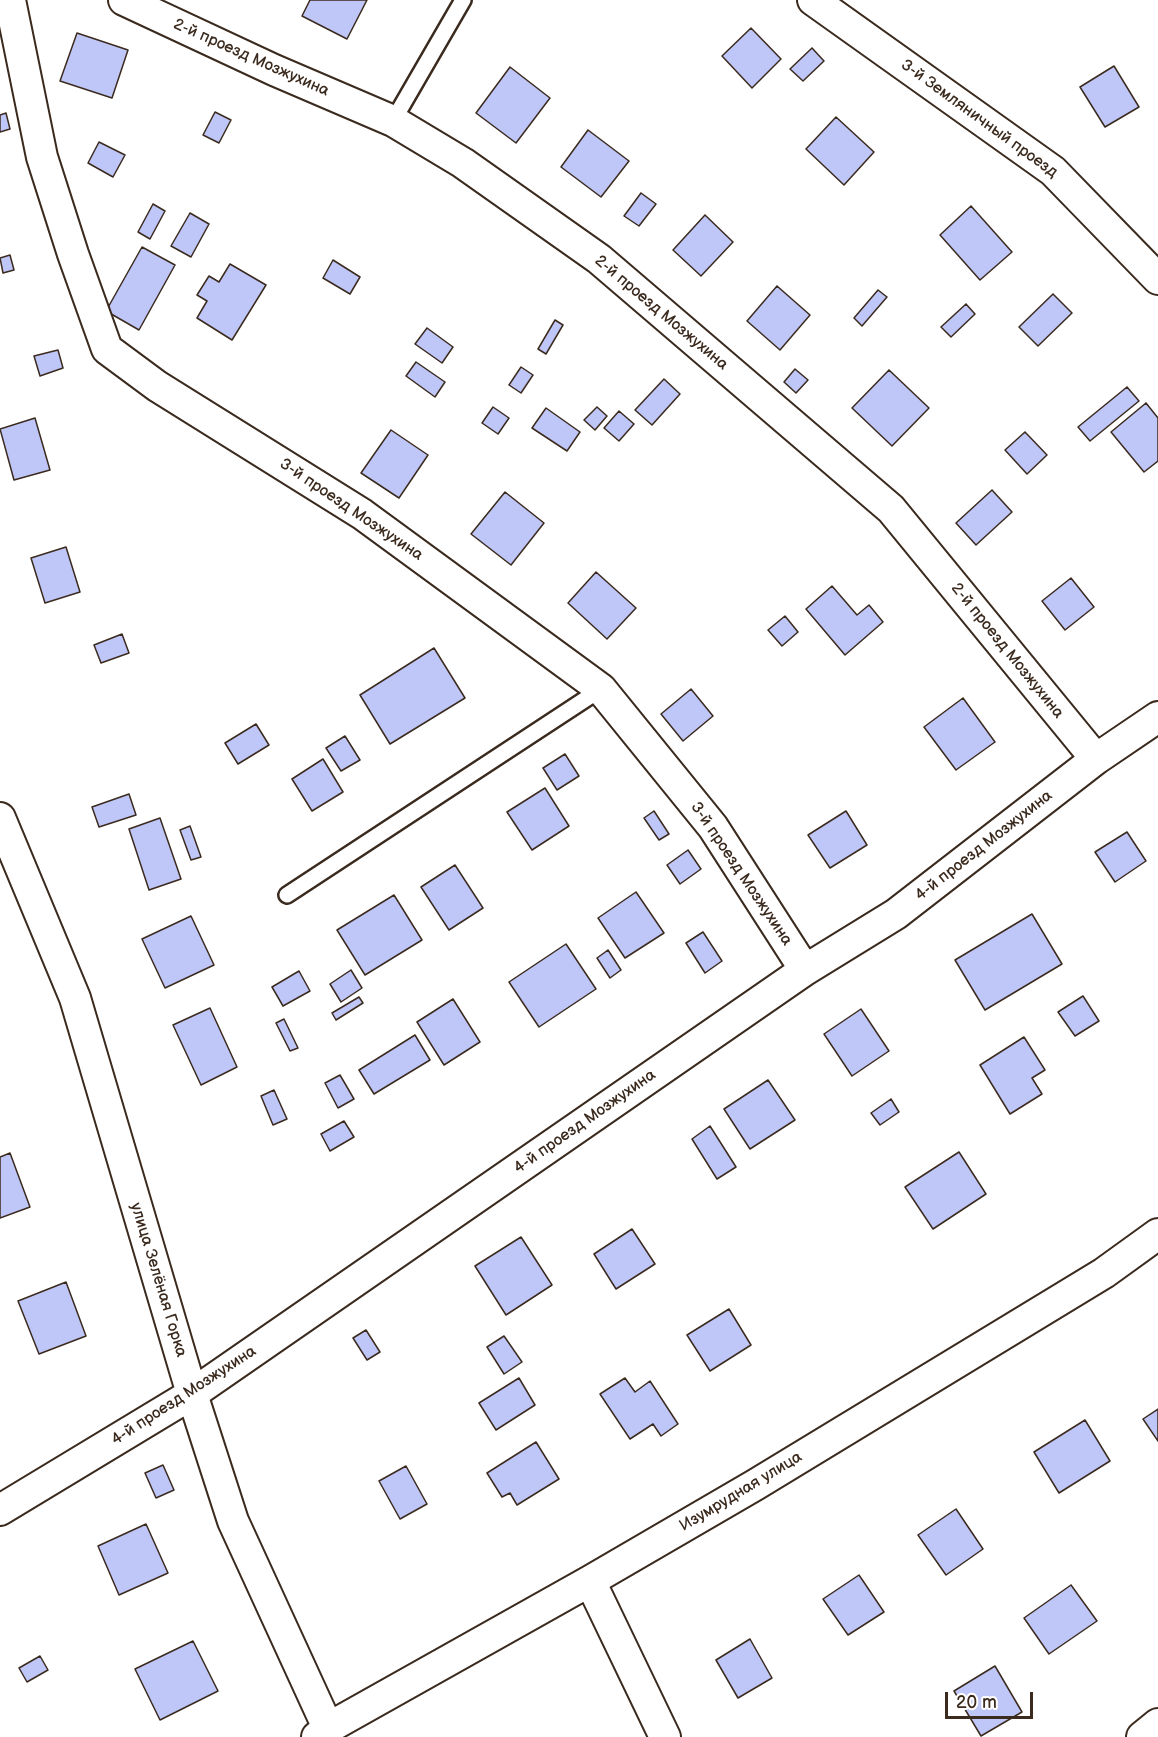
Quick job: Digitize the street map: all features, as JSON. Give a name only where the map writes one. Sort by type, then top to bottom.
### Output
[{"type":"street","name":"3-й проезд Мозжухина","points":[[10,0],[42,157],[107,349],[157,386],[362,514],[601,689],[713,827],[805,970]]},
{"type":"street","name":"2-й проезд Мозжухина","points":[[124,0],[274,70],[393,121],[464,163],[599,259],[891,509],[1096,759]]},
{"type":"street","name":"3-й Земляничный проезд","points":[[813,0],[1053,171],[1158,279]]},
{"type":"street","name":"4-й проезд Мозжухина","points":[[0,1510],[192,1394],[805,970],[896,914],[1096,759],[1158,717]]},
{"type":"street","name":"улица Зелёная Горка","points":[[0,818],[75,998],[192,1394],[233,1521],[324,1734]]},
{"type":"street","name":"Изумрудная улица","points":[[324,1734],[755,1485],[1104,1273],[1158,1234]]},
{"type":"street","points":[[590,1581],[665,1737]]},
{"type":"street","points":[[1142,1737],[1158,1724]]},
{"type":"lane","points":[[393,121],[463,0]]},
{"type":"lane","points":[[287,895],[601,689]]},
{"type":"building","points":[[310,0],[367,0],[347,39],[302,16]]},
{"type":"building","points":[[751,28],[781,59],[752,88],[722,56]]},
{"type":"building","points":[[77,33],[128,50],[112,98],[60,81]]},
{"type":"building","points":[[812,48],[824,61],[803,81],[790,69]]},
{"type":"building","points":[[1114,66],[1139,107],[1105,127],[1080,87]]},
{"type":"building","points":[[510,67],[550,98],[516,143],[476,113]]},
{"type":"building","points":[[215,112],[231,120],[219,143],[203,135]]},
{"type":"building","points":[[6,113],[10,129],[0,132],[0,115]]},
{"type":"building","points":[[836,117],[874,152],[844,185],[806,149]]},
{"type":"building","points":[[588,130],[629,161],[601,197],[561,167]]},
{"type":"building","points":[[99,142],[125,155],[113,177],[88,163]]},
{"type":"building","points":[[641,193],[656,204],[639,226],[624,216]]},
{"type":"building","points":[[153,204],[165,211],[150,239],[138,232]]},
{"type":"building","points":[[971,206],[1012,252],[980,280],[940,235]]},
{"type":"building","points":[[190,213],[209,224],[191,257],[171,246]]},
{"type":"building","points":[[705,215],[733,242],[701,276],[673,250]]},
{"type":"building","points":[[142,247],[175,265],[139,330],[106,311]]},
{"type":"building","points":[[10,255],[14,270],[3,273],[0,258]]},
{"type":"building","points":[[333,260],[360,277],[350,294],[323,278]]},
{"type":"building","points":[[230,264],[266,285],[232,340],[197,318],[207,301],[197,295],[209,276],[219,282]]},
{"type":"building","points":[[777,286],[810,315],[780,350],[747,321]]},
{"type":"building","points":[[878,290],[887,297],[862,326],[854,318]]},
{"type":"building","points":[[1053,294],[1072,313],[1038,346],[1019,327]]},
{"type":"building","points":[[966,304],[975,314],[951,337],[941,327]]},
{"type":"building","points":[[555,320],[563,325],[546,354],[538,349]]},
{"type":"building","points":[[427,328],[453,347],[442,363],[415,344]]},
{"type":"building","points":[[58,350],[63,368],[40,376],[34,356]]},
{"type":"building","points":[[416,362],[445,382],[435,397],[406,376]]},
{"type":"building","points":[[521,367],[533,375],[521,393],[509,385]]},
{"type":"building","points":[[795,369],[808,380],[796,393],[784,382]]},
{"type":"building","points":[[889,370],[929,408],[892,446],[852,408]]},
{"type":"building","points":[[664,379],[680,394],[652,425],[635,410]]},
{"type":"building","points":[[1127,387],[1139,401],[1090,441],[1078,427]]},
{"type":"building","points":[[1146,403],[1158,418],[1158,461],[1144,472],[1111,432]]},
{"type":"building","points":[[493,407],[509,418],[498,434],[482,423]]},
{"type":"building","points":[[597,407],[607,416],[595,430],[584,420]]},
{"type":"building","points":[[546,408],[580,432],[567,451],[532,428]]},
{"type":"building","points":[[619,411],[634,424],[619,441],[604,428]]},
{"type":"building","points":[[35,418],[50,470],[14,480],[0,429]]},
{"type":"building","points":[[391,430],[428,455],[399,498],[361,473]]},
{"type":"building","points":[[1025,432],[1047,455],[1027,474],[1005,450]]},
{"type":"building","points":[[992,490],[1012,512],[976,545],[956,523]]},
{"type":"building","points":[[505,492],[544,523],[511,565],[471,534]]},
{"type":"building","points":[[66,547],[80,592],[45,603],[31,558]]},
{"type":"building","points":[[596,572],[636,608],[607,639],[568,603]]},
{"type":"building","points":[[1071,578],[1094,607],[1065,630],[1042,601]]},
{"type":"building","points":[[832,586],[857,615],[869,605],[883,622],[845,655],[806,609]]},
{"type":"building","points":[[785,616],[798,632],[782,646],[768,630]]},
{"type":"building","points":[[122,634],[129,653],[101,663],[94,645]]},
{"type":"building","points":[[434,648],[465,698],[390,744],[360,695]]},
{"type":"building","points":[[691,689],[713,716],[683,741],[661,714]]},
{"type":"building","points":[[963,698],[995,742],[956,770],[924,727]]},
{"type":"building","points":[[256,724],[269,745],[238,764],[225,743]]},
{"type":"building","points":[[345,736],[360,760],[341,771],[326,748]]},
{"type":"building","points":[[565,754],[579,776],[557,790],[543,768]]},
{"type":"building","points":[[323,759],[343,792],[312,811],[292,779]]},
{"type":"building","points":[[545,788],[569,826],[532,850],[507,812]]},
{"type":"building","points":[[129,794],[136,815],[99,827],[92,807]]},
{"type":"building","points":[[654,811],[669,834],[659,840],[644,818]]},
{"type":"building","points":[[846,811],[867,845],[830,868],[808,835]]},
{"type":"building","points":[[160,818],[181,879],[149,890],[129,829]]},
{"type":"building","points":[[190,826],[201,857],[191,860],[180,830]]},
{"type":"building","points":[[1127,832],[1146,861],[1115,882],[1095,852]]},
{"type":"building","points":[[688,850],[701,869],[680,884],[667,865]]},
{"type":"building","points":[[455,865],[483,908],[449,930],[421,887]]},
{"type":"building","points":[[636,892],[664,933],[625,958],[598,918]]},
{"type":"building","points":[[394,895],[422,940],[365,975],[337,930]]},
{"type":"building","points":[[1032,914],[1062,964],[985,1010],[955,960]]},
{"type":"building","points":[[191,916],[214,965],[165,988],[142,939]]},
{"type":"building","points":[[703,932],[722,961],[705,973],[686,943]]},
{"type":"building","points":[[566,944],[596,989],[539,1027],[509,982]]},
{"type":"building","points":[[608,950],[621,970],[610,978],[597,958]]},
{"type":"building","points":[[351,970],[362,988],[341,1002],[330,984]]},
{"type":"building","points":[[299,971],[310,991],[283,1006],[272,987]]},
{"type":"building","points":[[1083,996],[1099,1021],[1075,1036],[1058,1012]]},
{"type":"building","points":[[359,997],[363,1003],[336,1020],[332,1013]]},
{"type":"building","points":[[453,999],[480,1042],[444,1065],[417,1022]]},
{"type":"building","points":[[210,1008],[237,1067],[201,1085],[173,1025]]},
{"type":"building","points":[[861,1009],[889,1051],[852,1076],[824,1034]]},
{"type":"building","points":[[284,1019],[298,1048],[290,1051],[276,1023]]},
{"type":"building","points":[[415,1035],[430,1060],[374,1094],[359,1070]]},
{"type":"building","points":[[1024,1037],[1045,1070],[1032,1078],[1042,1094],[1010,1114],[980,1065]]},
{"type":"building","points":[[340,1075],[354,1099],[338,1108],[325,1083]]},
{"type":"building","points":[[768,1080],[795,1120],[750,1149],[724,1109]]},
{"type":"building","points":[[274,1090],[287,1119],[273,1125],[261,1096]]},
{"type":"building","points":[[891,1099],[899,1112],[880,1125],[871,1113]]},
{"type":"building","points":[[344,1121],[354,1137],[330,1151],[321,1134]]},
{"type":"building","points":[[710,1126],[736,1167],[717,1179],[692,1139]]},
{"type":"building","points":[[959,1152],[986,1194],[933,1229],[905,1187]]},
{"type":"building","points":[[10,1153],[30,1207],[0,1218],[0,1157]]},
{"type":"building","points":[[632,1229],[655,1264],[616,1289],[594,1254]]},
{"type":"building","points":[[521,1237],[552,1285],[506,1315],[475,1266]]},
{"type":"building","points":[[66,1282],[86,1336],[39,1354],[18,1301]]},
{"type":"building","points":[[729,1309],[751,1345],[710,1371],[687,1335]]},
{"type":"building","points":[[366,1330],[380,1352],[367,1360],[353,1338]]},
{"type":"building","points":[[504,1336],[522,1362],[504,1374],[487,1347]]},
{"type":"building","points":[[519,1378],[535,1405],[496,1430],[479,1403]]},
{"type":"building","points":[[625,1378],[635,1392],[650,1381],[678,1424],[661,1436],[653,1424],[630,1439],[600,1394]]},
{"type":"building","points":[[1158,1409],[1158,1441],[1143,1419]]},
{"type":"building","points":[[1085,1420],[1110,1461],[1059,1493],[1034,1452]]},
{"type":"building","points":[[536,1442],[559,1479],[517,1505],[510,1493],[502,1497],[487,1473]]},
{"type":"building","points":[[163,1465],[174,1490],[156,1498],[145,1473]]},
{"type":"building","points":[[406,1466],[427,1504],[400,1519],[379,1481]]},
{"type":"building","points":[[956,1509],[983,1549],[946,1575],[918,1535]]},
{"type":"building","points":[[146,1524],[168,1573],[119,1595],[98,1546]]},
{"type":"building","points":[[859,1575],[884,1612],[848,1635],[823,1599]]},
{"type":"building","points":[[1071,1585],[1097,1621],[1049,1654],[1024,1618]]},
{"type":"building","points":[[750,1639],[772,1678],[738,1698],[716,1660]]},
{"type":"building","points":[[193,1641],[218,1691],[160,1720],[135,1669]]},
{"type":"building","points":[[40,1656],[48,1670],[27,1682],[19,1668]]},
{"type":"building","points":[[995,1666],[1022,1712],[981,1736],[954,1691]]}]
